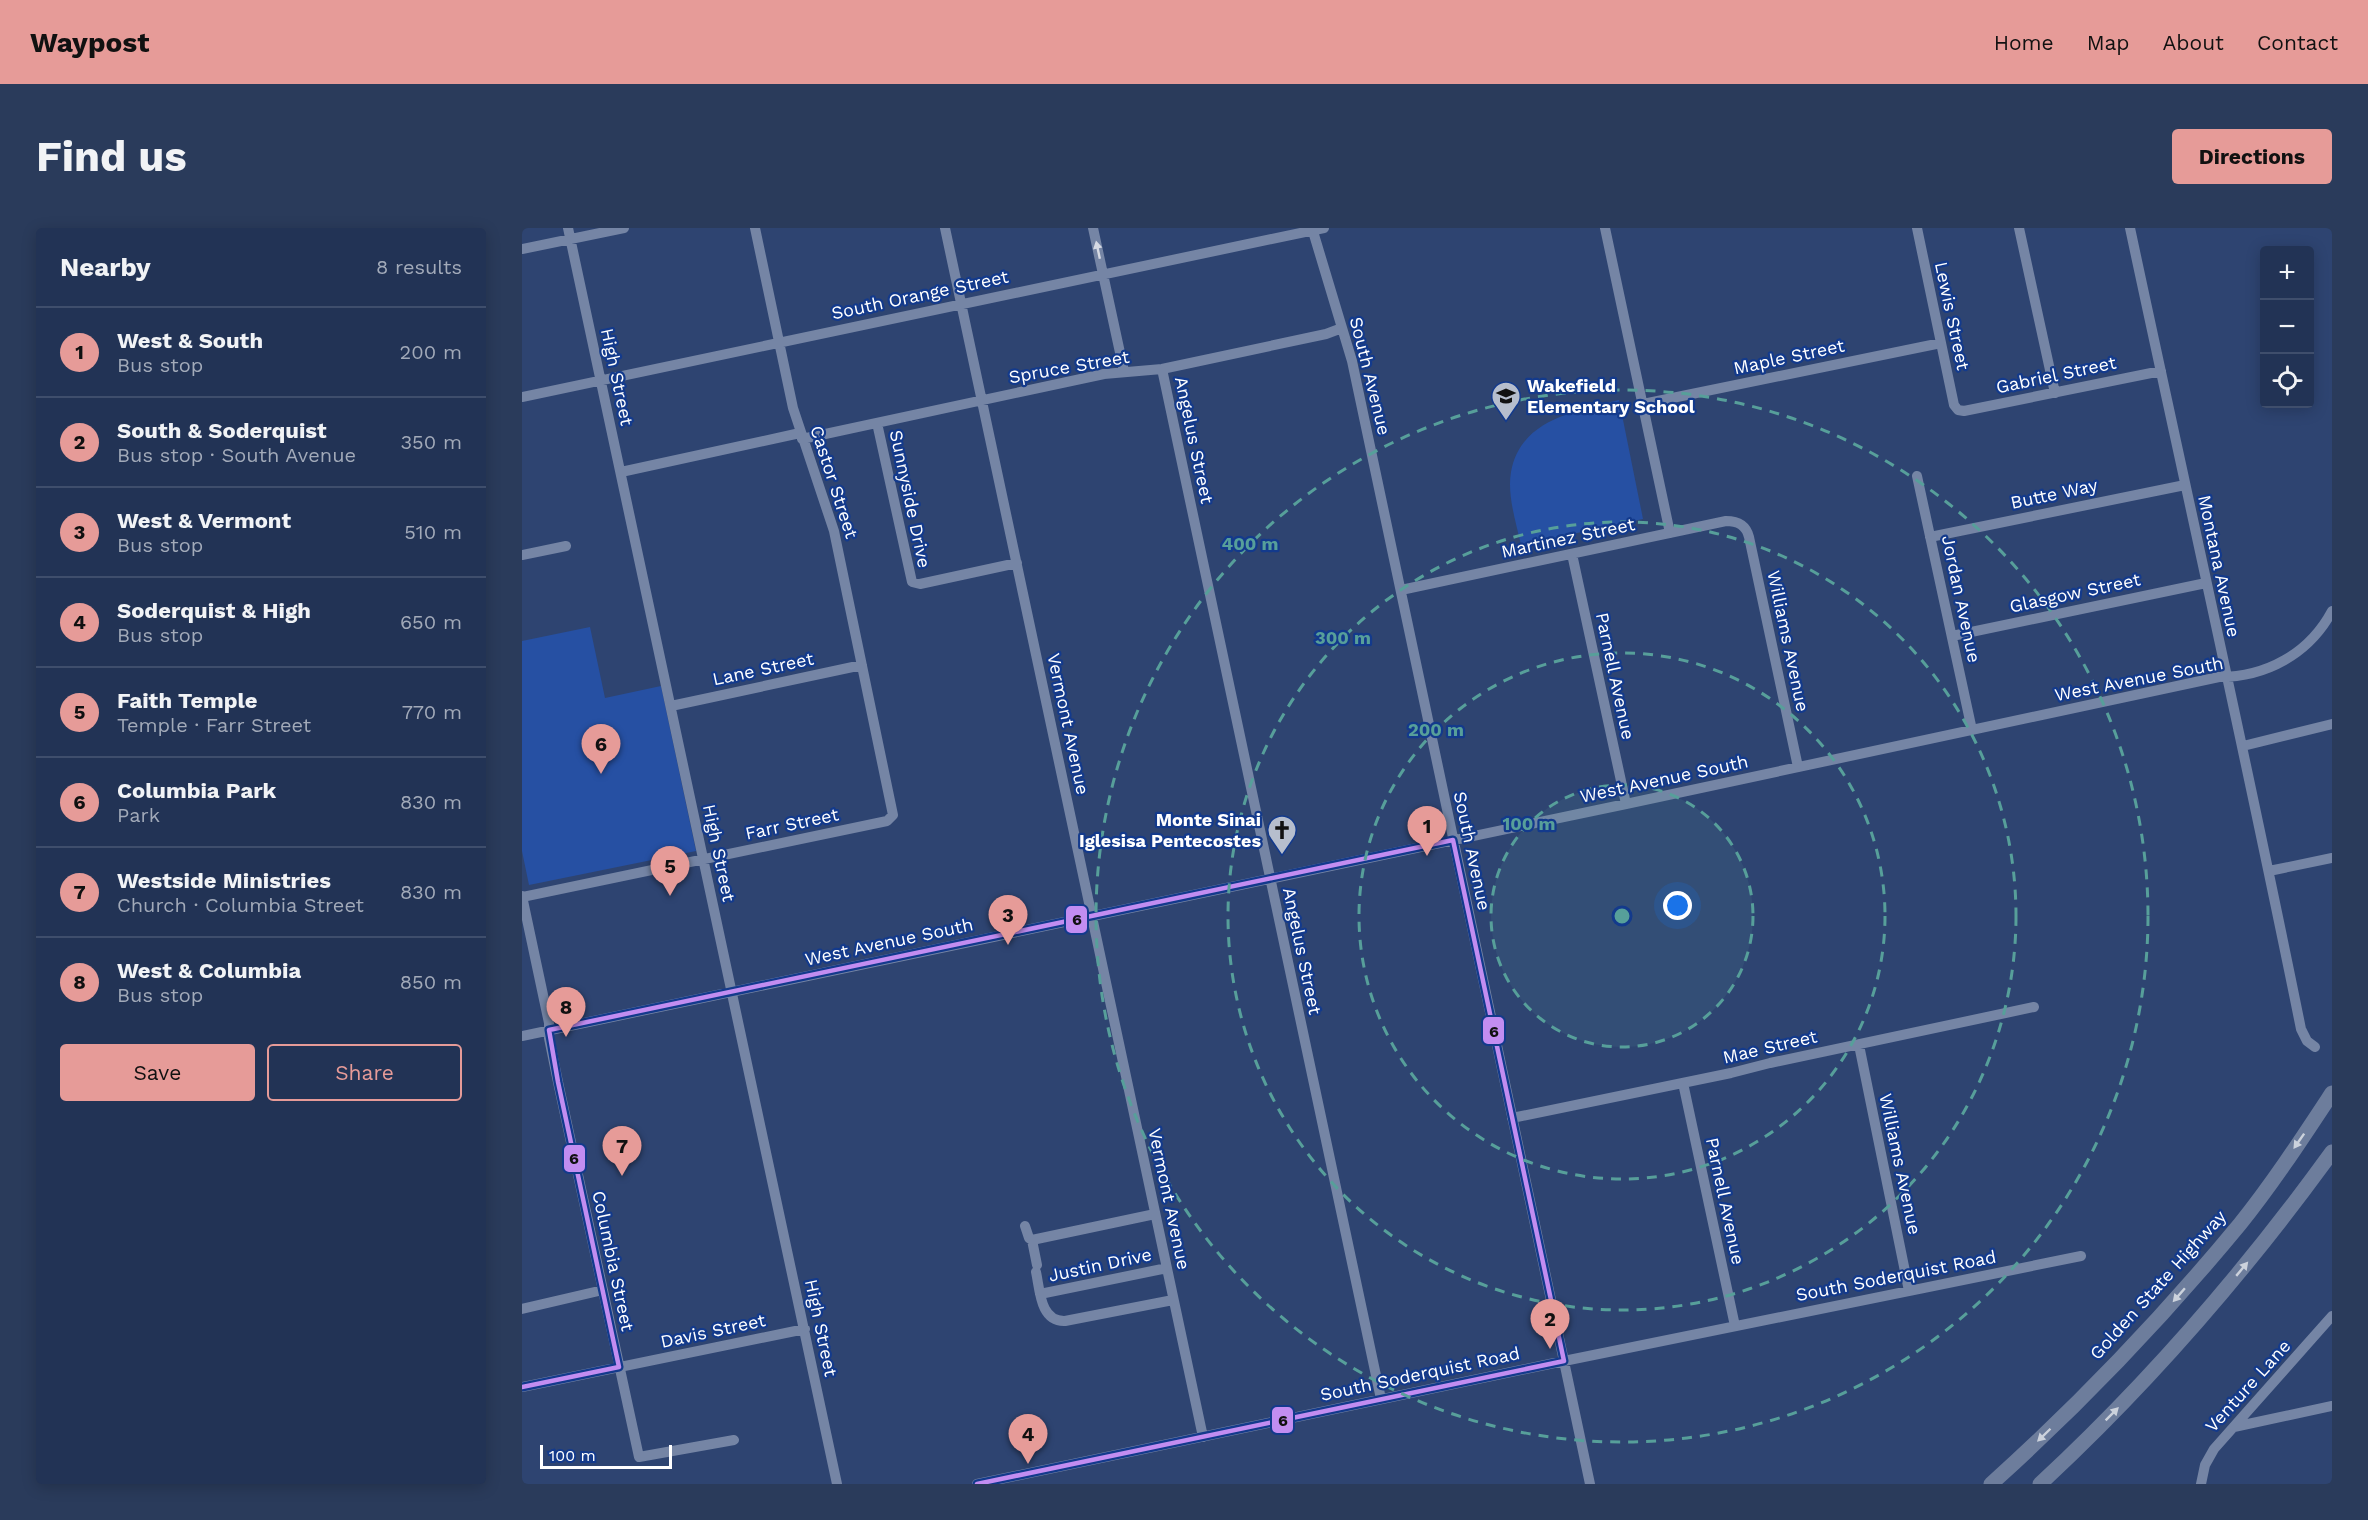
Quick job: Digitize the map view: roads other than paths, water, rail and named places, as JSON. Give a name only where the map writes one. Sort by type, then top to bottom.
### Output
[{"type":"highway","name":"Golden State Highway","points":[[1991,1484],[2076,1404],[2173,1301],[2241,1222],[2332,1093]]},
{"type":"highway","points":[[2040,1484],[2127,1400],[2200,1320],[2269,1236],[2332,1152]]},
{"type":"street","points":[[522,249],[570,234],[624,228]]},
{"type":"street","name":"Castor Street","points":[[755,228],[801,436],[831,518],[894,811],[892,818]]},
{"type":"street","name":"Vermont Avenue","points":[[945,228],[1203,1437]]},
{"type":"street","points":[[1093,228],[1124,371]]},
{"type":"street","name":"South Orange Street","points":[[522,397],[1324,228]]},
{"type":"street","points":[[1605,228],[1670,533]]},
{"type":"street","name":"Lewis Street","points":[[1917,228],[1954,405],[1958,410]]},
{"type":"street","points":[[2019,228],[2055,393]]},
{"type":"street","name":"Montana Avenue","points":[[2130,228],[2206,582],[2244,746],[2301,1029],[2307,1041],[2315,1047]]},
{"type":"street","name":"South Avenue","points":[[1312,229],[1352,361],[1590,1484]]},
{"type":"street","name":"High Street","points":[[570,234],[837,1484]]},
{"type":"street","name":"Spruce Street","points":[[621,472],[877,423],[1124,371],[1162,369],[1326,334],[1342,328]]},
{"type":"street","name":"Maple Street","points":[[1643,404],[1941,343]]},
{"type":"street","name":"Angelus Street","points":[[1162,369],[1381,1399]]},
{"type":"street","name":"Gabriel Street","points":[[1958,410],[1964,411],[2161,371]]},
{"type":"street","name":"Sunnyside Drive","points":[[877,423],[912,582],[920,584],[1017,563]]},
{"type":"street","name":"Jordan Avenue","points":[[1917,476],[1972,729]]},
{"type":"street","name":"Butte Way","points":[[1930,537],[2185,485]]},
{"type":"street","name":"Martinez Street","points":[[1401,590],[1726,521],[1741,524]]},
{"type":"street","name":"Williams Avenue","points":[[1741,524],[1749,537],[1798,767]]},
{"type":"street","points":[[522,555],[566,546]]},
{"type":"street","name":"Parnell Avenue","points":[[1572,554],[1626,804]]},
{"type":"street","name":"Glasgow Street","points":[[1952,636],[2206,582]]},
{"type":"street","name":"West Avenue South","points":[[522,1036],[1972,729],[2255,673],[2292,656],[2316,635],[2332,611]]},
{"type":"street","name":"Lane Street","points":[[671,706],[862,665]]},
{"type":"street","points":[[2244,746],[2332,724]]},
{"type":"street","name":"Farr Street","points":[[522,897],[887,821],[892,818]]},
{"type":"street","points":[[2269,872],[2332,858]]},
{"type":"street","name":"Columbia Street","points":[[522,897],[556,1071],[639,1457],[734,1440]]},
{"type":"street","name":"Mae Street","points":[[1512,1118],[2034,1007]]},
{"type":"street","name":"Williams Avenue","points":[[1859,1045],[1909,1291]]},
{"type":"street","name":"Parnell Avenue","points":[[1683,1083],[1735,1326]]},
{"type":"street","points":[[1032,1240],[1155,1214]]},
{"type":"street","points":[[1025,1226],[1032,1240],[1040,1294],[1046,1312],[1053,1319],[1061,1322],[1173,1300]]},
{"type":"street","name":"South Soderquist Road","points":[[977,1484],[2081,1256]]},
{"type":"street","name":"Justin Drive","points":[[1040,1294],[1167,1268]]},
{"type":"street","points":[[522,1309],[603,1290]]},
{"type":"street","name":"Venture Lane","points":[[2201,1484],[2205,1465],[2214,1449],[2332,1316]]},
{"type":"street","name":"Davis Street","points":[[522,1387],[804,1329]]},
{"type":"street","points":[[2233,1427],[2332,1406]]},
{"type":"place","name":"Wakefield Elementary School","points":[[1506,422]]},
{"type":"place","name":"Columbia Park","points":[[601,774]]},
{"type":"place","name":"Monte Sinai Iglesisa Pentecostes","points":[[1282,856]]},
{"type":"place","name":"West & South","points":[[1427,856]]},
{"type":"place","name":"Faith Temple","points":[[670,896]]},
{"type":"place","name":"West & Vermont","points":[[1008,945]]},
{"type":"place","name":"West & Columbia","points":[[566,1037]]},
{"type":"place","name":"Westside Ministries","points":[[622,1176]]},
{"type":"place","name":"South & Soderquist","points":[[1550,1349]]},
{"type":"place","name":"Soderquist & High","points":[[1028,1464]]}]
